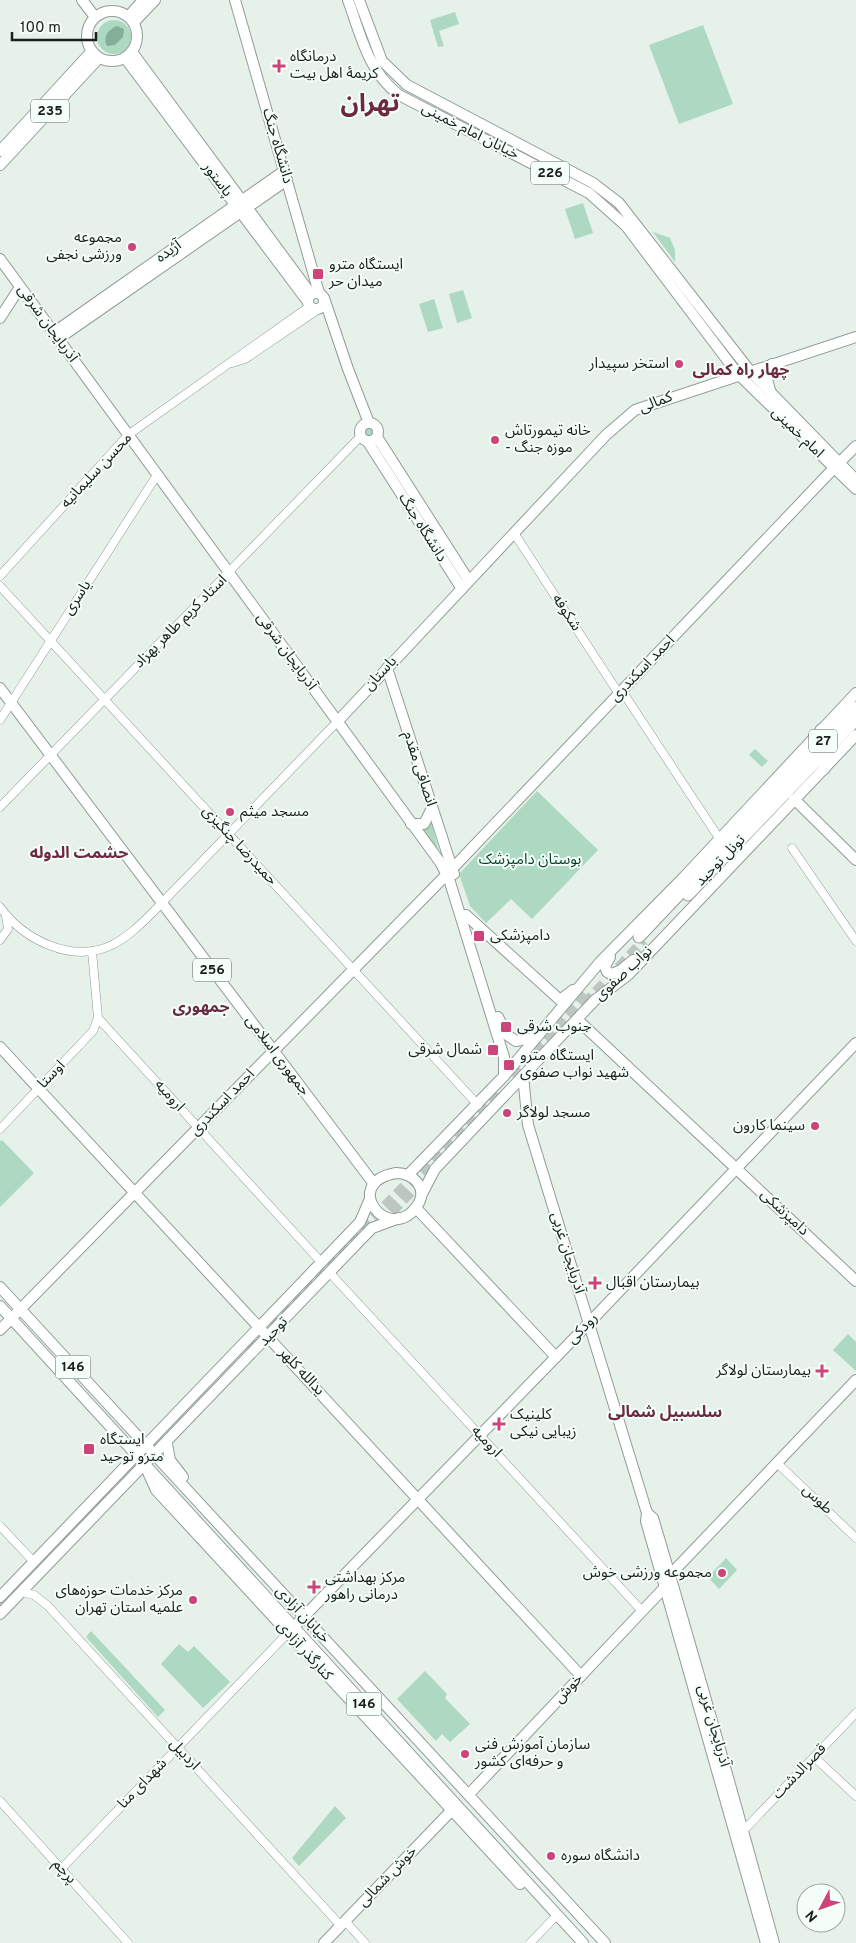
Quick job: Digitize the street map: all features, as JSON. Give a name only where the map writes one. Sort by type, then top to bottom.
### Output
[{"type":"highway","points":[[821,730],[855,712]]},
{"type":"highway","name":"27","points":[[795,778],[834,744],[855,712]]},
{"type":"highway","name":"27","points":[[795,778],[855,712]]},
{"type":"highway","points":[[824,769],[834,744]]},
{"type":"highway","name":"تونل توحید","points":[[641,939],[795,778]]},
{"type":"main road","points":[[82,0],[97,15]]},
{"type":"main road","points":[[90,0],[97,15]]},
{"type":"main road","points":[[132,19],[144,0]]},
{"type":"main road","points":[[132,19],[155,0]]},
{"type":"main road","name":"دانشگاه جنگ","points":[[235,0],[316,282],[316,300],[342,368],[367,424],[376,427],[368,438],[465,585]]},
{"type":"main road","name":"خیابان امام خمینی","points":[[348,0],[372,65],[384,82],[399,96],[589,193],[630,223],[750,372]]},
{"type":"main road","name":"خیابان امام خمینی","points":[[359,0],[382,60],[407,85],[593,183],[619,203],[630,223],[739,375]]},
{"type":"main road","points":[[115,10],[132,19],[138,40],[129,55],[115,61],[96,54],[87,40],[87,31],[97,15],[115,10]]},
{"type":"main road","name":"235","points":[[0,152],[96,54]]},
{"type":"main road","name":"235","points":[[0,166],[96,54]]},
{"type":"main road","name":"پاستور","points":[[129,55],[241,206],[316,300]]},
{"type":"main road","points":[[478,136],[483,135],[484,126]]},
{"type":"main road","name":"آژیده","points":[[55,336],[286,176]]},
{"type":"main road","name":"آذربایجان شرقی","points":[[0,259],[411,824],[449,872],[466,915],[500,1025],[507,1035],[516,1041],[538,1037]]},
{"type":"main road","points":[[0,318],[20,287]]},
{"type":"main road","name":"کمالی","points":[[606,435],[638,408],[856,337]]},
{"type":"main road","points":[[772,364],[767,379],[772,397]]},
{"type":"main road","name":"امام خمینی","points":[[750,372],[837,466]]},
{"type":"main road","name":"امام خمینی","points":[[739,375],[852,478],[856,491]]},
{"type":"main road","points":[[367,424],[360,431],[368,438]]},
{"type":"main road","name":"باستان","points":[[337,722],[606,435]]},
{"type":"main road","name":"احمد اسکندری","points":[[0,1330],[21,1311],[449,872],[856,446]]},
{"type":"main road","name":"انصافی مقدم","points":[[387,668],[432,810],[449,872]]},
{"type":"main road","name":"جمهوری اسلامی","points":[[0,688],[9,706],[51,755],[374,1184]]},
{"type":"main road","name":"نواب صفوی","points":[[408,1175],[478,1105],[614,947],[684,877],[856,693]]},
{"type":"main road","name":"نواب صفوی","points":[[422,1194],[435,1169],[595,1000],[630,972],[856,735]]},
{"type":"main road","points":[[794,799],[856,860]]},
{"type":"main road","points":[[411,824],[423,824],[432,810]]},
{"type":"main road","name":"آذربایجان شرقی","points":[[449,872],[504,1057],[504,1076]]},
{"type":"main road","points":[[684,877],[662,904],[606,961],[607,972],[612,974],[621,970],[674,917],[691,907]]},
{"type":"main road","points":[[466,915],[560,1000],[585,981]]},
{"type":"main road","points":[[535,1064],[548,1056],[610,994],[616,983]]},
{"type":"main road","name":"دامپزشکی","points":[[581,1023],[856,1281]]},
{"type":"main road","name":"رودکی","points":[[291,1630],[588,1324],[856,1043]]},
{"type":"main road","name":"یدالله کلهر","points":[[0,1047],[581,1676]]},
{"type":"main road","name":"آذربایجان غربی","points":[[523,1076],[528,1124],[647,1513],[646,1520],[665,1587],[774,1943]]},
{"type":"main road","points":[[465,1118],[475,1128]]},
{"type":"main road","points":[[391,1174],[408,1175],[419,1184],[422,1194],[416,1208],[399,1218],[390,1219],[381,1216],[373,1208],[370,1200],[374,1184],[391,1174]]},
{"type":"main road","name":"توحید","points":[[137,1456],[360,1222],[370,1200]]},
{"type":"main road","points":[[416,1208],[556,1357]]},
{"type":"main road","name":"توحید","points":[[146,1465],[372,1228],[399,1218]]},
{"type":"main road","name":"خیابان آزادی","points":[[0,1287],[154,1456],[306,1614],[604,1943]]},
{"type":"main road","name":"146","points":[[0,1306],[146,1465]]},
{"type":"main road","points":[[670,1576],[856,1380]]},
{"type":"main road","points":[[166,1444],[170,1460],[179,1472]]},
{"type":"main road","points":[[0,1596],[137,1456]]},
{"type":"main road","points":[[154,1456],[179,1472]]},
{"type":"main road","points":[[0,1614],[146,1465]]},
{"type":"main road","name":"کنارگذر آزادی","points":[[146,1465],[156,1490],[291,1630],[451,1811],[536,1900],[557,1914]]},
{"type":"main road","name":"کنارگذر آزادی","points":[[179,1472],[306,1614],[528,1851],[546,1880]]},
{"type":"main road","name":"آذربایجان غربی","points":[[647,1513],[653,1518],[670,1576],[740,1831],[766,1943]]},
{"type":"main road","points":[[34,1562],[42,1571]]},
{"type":"main road","name":"خوش","points":[[472,1791],[665,1587]]},
{"type":"main road","name":"خیابان آزادی","points":[[291,1630],[583,1943]]},
{"type":"main road","name":"خوش شمالی","points":[[324,1943],[451,1811]]},
{"type":"street","name":"محسن سلیمانیه","points":[[0,576],[128,435],[316,300]]},
{"type":"street","name":"استاد کریم طاهر بهزاد","points":[[0,807],[229,573],[368,438]]},
{"type":"street","name":"یاسری","points":[[0,720],[157,475]]},
{"type":"street","name":"شکوفه","points":[[514,533],[719,838]]},
{"type":"street","name":"حمیدرضا چنگیزی","points":[[0,586],[478,1105]]},
{"type":"street","name":"باستان","points":[[92,951],[117,942],[154,912],[337,722]]},
{"type":"street","points":[[792,848],[856,941]]},
{"type":"street","points":[[0,907],[6,915],[28,934],[42,942],[62,949],[92,951],[98,1018]]},
{"type":"street","points":[[3,938],[9,926],[6,915]]},
{"type":"street","points":[[3,938],[16,932],[28,934]]},
{"type":"street","name":"اوستا","points":[[0,1129],[87,1039],[98,1018]]},
{"type":"street","name":"ارومیه","points":[[98,1018],[321,1262]]},
{"type":"street","name":"ارومیه","points":[[330,1272],[642,1611]]},
{"type":"street","name":"طوس","points":[[777,1463],[856,1538]]},
{"type":"street","points":[[0,1526],[34,1562]]},
{"type":"street","name":"اردبیل","points":[[22,1592],[34,1595],[48,1606],[178,1748],[343,1923],[365,1943]]},
{"type":"street","name":"شهدای منا","points":[[61,1869],[291,1630]]},
{"type":"street","name":"قصرالدشت","points":[[740,1831],[856,1712]]},
{"type":"street","points":[[814,1757],[856,1796]]},
{"type":"street","name":"پرچم","points":[[0,1801],[128,1943]]},
{"type":"street","points":[[530,1943],[557,1914]]},
{"type":"green space","points":[[455,12],[459,24],[439,31],[444,46],[438,47],[430,20]]},
{"type":"green space","points":[[114,20],[121,21],[126,25],[130,30],[130,44],[126,49],[121,53],[114,54],[107,53],[102,49],[98,44],[97,37],[98,30],[102,25],[107,21]]},
{"type":"green space","points":[[703,25],[733,104],[679,124],[649,45]]},
{"type":"green space","points":[[583,203],[593,233],[575,239],[565,209]]},
{"type":"green space","points":[[653,232],[670,238],[675,250],[675,262]]},
{"type":"green space","points":[[463,290],[472,318],[457,323],[449,294]]},
{"type":"green space","points":[[434,299],[443,328],[428,332],[419,304]]},
{"type":"green space","points":[[368,427],[374,433],[368,439],[362,433]]},
{"type":"green space","points":[[755,749],[768,761],[762,767],[749,755]]},
{"type":"green space","name":"بوستان دامپزشک","points":[[537,791],[598,850],[532,919],[511,899],[486,923],[470,906],[459,874]]},
{"type":"green space","points":[[431,822],[439,852],[421,829]]},
{"type":"green space","points":[[2,1140],[34,1173],[0,1207],[0,1141]]},
{"type":"green space","points":[[848,1334],[856,1342],[856,1371],[833,1350]]},
{"type":"green space","name":"مجموعه ورزشی خوش","points":[[726,1558],[737,1570],[719,1589],[708,1577]]},
{"type":"green space","points":[[91,1631],[165,1710],[158,1717],[86,1637]]},
{"type":"green space","points":[[179,1644],[188,1652],[194,1646],[230,1682],[203,1708],[161,1664]]},
{"type":"green space","points":[[425,1671],[447,1694],[445,1698],[470,1724],[450,1742],[442,1734],[436,1741],[397,1699]]},
{"type":"green space","points":[[335,1806],[346,1818],[299,1866],[292,1858]]},
{"type":"shaded area","points":[[117,26],[124,29],[123,37],[115,45],[107,46],[105,40],[107,34]]},
{"type":"tunnel","points":[[585,1004],[644,941]]},
{"type":"tunnel","points":[[511,1075],[588,991]]},
{"type":"tunnel","points":[[246,1347],[405,1186],[498,1088]]},
{"type":"tunnel","points":[[380,1224],[435,1166]]},
{"type":"tunnel","points":[[63,1542],[110,1488]]},
{"type":"tunnel","points":[[0,1606],[29,1577]]},
{"type":"place","name":"درمانگاه کریمهٔ اهل بیت","points":[[279,66]]},
{"type":"place","name":"مجموعه ورزشی نجفی","points":[[132,247]]},
{"type":"place","name":"ایستگاه مترو میدان حر","points":[[318,274]]},
{"type":"place","name":"استخر سپیدار","points":[[679,364]]},
{"type":"place","name":"خانه تیمورتاش - موزه جنگ","points":[[495,440]]},
{"type":"place","name":"مسجد میثم","points":[[230,812]]},
{"type":"place","name":"دامپزشکی","points":[[479,936]]},
{"type":"place","name":"جنوب شرقی","points":[[506,1027]]},
{"type":"place","name":"شمال شرقی","points":[[493,1050]]},
{"type":"place","name":"ایستگاه مترو شهید نواب صفوی","points":[[509,1065]]},
{"type":"place","name":"مسجد لولاگر","points":[[507,1113]]},
{"type":"place","name":"سینما کارون","points":[[815,1126]]},
{"type":"place","name":"بیمارستان اقبال","points":[[595,1283]]},
{"type":"place","name":"بیمارستان لولاگر","points":[[822,1371]]},
{"type":"place","name":"کلینیک زیبایی نیکی","points":[[499,1424]]},
{"type":"place","name":"ایستگاه مترو توحید","points":[[89,1449]]},
{"type":"place","name":"مجموعه ورزشی خوش","points":[[722,1573]]},
{"type":"place","name":"مرکز بهداشتی درمانی راهور","points":[[314,1587]]},
{"type":"place","name":"مرکز خدمات حوزه‌های علمیه استان تهران","points":[[193,1600]]},
{"type":"place","name":"سازمان آموزش فنی و حرفه‌ای کشور","points":[[465,1754]]},
{"type":"place","name":"دانشگاه سوره","points":[[551,1856]]},
{"type":"district","name":"تهران","points":[[370,105]]},
{"type":"district","name":"چهار راه کمالی","points":[[741,371]]},
{"type":"district","name":"حشمت الدوله","points":[[79,854]]},
{"type":"district","name":"جمهوری","points":[[201,1008]]},
{"type":"district","name":"سلسبیل شمالی","points":[[665,1413]]}]
